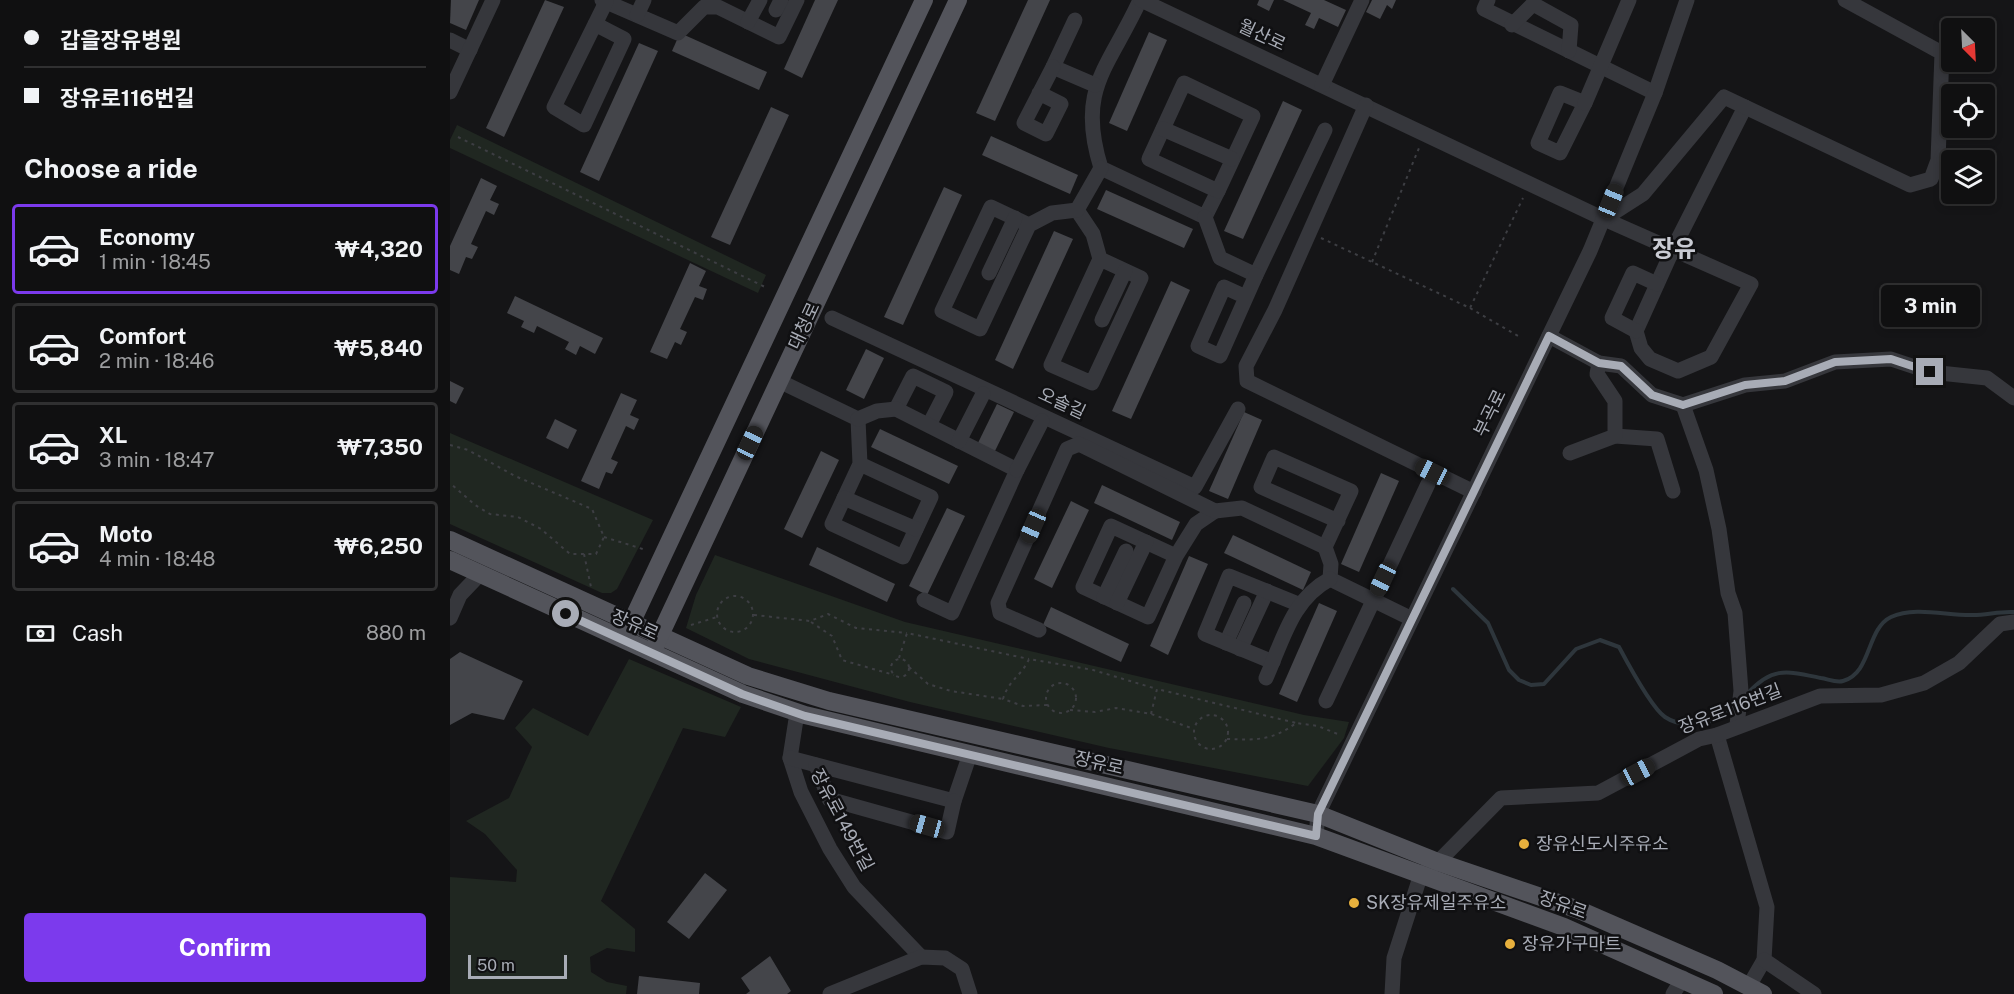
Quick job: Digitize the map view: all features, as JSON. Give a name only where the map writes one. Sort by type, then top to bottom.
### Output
[{"type":"main road","name":"대청로","points":[[627,632],[924,0]]},
{"type":"main road","name":"대청로","points":[[656,644],[958,0]]},
{"type":"main road","name":"장유로","points":[[450,540],[627,632]]},
{"type":"main road","name":"장유로","points":[[450,560],[656,644],[829,701],[1318,814],[1438,862],[1579,910],[1756,990]]},
{"type":"main road","name":"장유로","points":[[656,644],[742,694],[797,713],[1316,836],[1564,927],[1683,978],[1714,994]]},
{"type":"street","points":[[450,92],[493,0]]},
{"type":"street","points":[[637,15],[644,0]]},
{"type":"street","points":[[748,22],[760,0]]},
{"type":"street","points":[[595,24],[624,39],[584,125],[554,106],[604,1],[678,33],[704,7],[719,4],[778,37],[797,0]]},
{"type":"street","points":[[1077,210],[1101,168],[1090,123],[1095,85],[1141,0]]},
{"type":"street","name":"월산로","points":[[1141,0],[1604,219],[1751,284],[1711,357],[1678,371],[1650,359],[1641,348],[1636,331]]},
{"type":"street","points":[[1322,85],[1362,0]]},
{"type":"street","points":[[1488,0],[1484,9],[1655,93]]},
{"type":"street","points":[[1585,103],[1629,0]]},
{"type":"street","name":"부곡로","points":[[1316,836],[1318,814],[1604,219],[1655,93],[1687,0]]},
{"type":"street","points":[[1604,219],[1644,194],[1724,97],[1910,185],[1931,178],[1938,160],[1942,52],[1845,0]]},
{"type":"street","points":[[1512,24],[1533,4],[1571,25],[1569,51]]},
{"type":"street","points":[[1039,93],[1075,20]]},
{"type":"street","points":[[450,40],[470,50]]},
{"type":"street","points":[[1053,67],[1095,85]]},
{"type":"street","points":[[1205,217],[1218,191],[1253,116],[1184,82],[1149,159],[1218,191]]},
{"type":"street","points":[[1366,105],[1246,366],[1247,381],[1474,492]]},
{"type":"street","points":[[1657,284],[1633,273],[1612,318],[1636,331],[1673,249],[1745,107]]},
{"type":"street","points":[[1163,129],[1232,159]]},
{"type":"street","points":[[1246,297],[1325,130]]},
{"type":"street","points":[[1101,168],[1205,217],[1220,258],[1256,275]]},
{"type":"street","points":[[1029,225],[991,207],[942,311],[980,329],[1029,225],[1052,213],[1077,210]]},
{"type":"street","points":[[1077,210],[1093,234],[1100,259],[1051,365],[1092,383],[1141,278],[1100,259]]},
{"type":"street","points":[[989,273],[1015,218]]},
{"type":"street","points":[[1102,321],[1125,271]]},
{"type":"street","name":"오솔길","points":[[832,318],[1195,487],[1238,410]]},
{"type":"street","points":[[1549,336],[1599,363],[1621,366],[1652,395],[1683,405],[1745,385],[1785,381],[1835,362],[1891,359],[1930,372],[1986,378],[2014,398]]},
{"type":"street","points":[[1599,363],[1597,374],[1615,401],[1615,436]]},
{"type":"street","points":[[896,409],[913,376],[946,392],[929,425]]},
{"type":"street","points":[[779,381],[858,419],[877,411],[896,409],[1017,470]]},
{"type":"street","points":[[959,441],[983,393]]},
{"type":"street","points":[[1683,405],[1706,470],[1719,529],[1728,593],[1735,613],[1741,691],[1737,726]]},
{"type":"street","points":[[858,419],[860,464],[832,524],[903,557],[931,497],[860,464]]},
{"type":"street","points":[[924,600],[952,613],[1017,470],[1042,421]]},
{"type":"street","points":[[1570,453],[1615,436],[1657,439],[1673,491]]},
{"type":"street","points":[[1039,630],[1000,613],[998,603],[1067,449],[1079,444],[1215,512]]},
{"type":"street","points":[[1325,547],[1338,521],[1351,491],[1275,457],[1261,487],[1338,521]]},
{"type":"street","points":[[1326,701],[1428,483]]},
{"type":"street","points":[[844,498],[916,529]]},
{"type":"street","points":[[1176,556],[1111,526],[1083,587],[1148,617],[1176,556],[1196,524],[1215,512],[1242,508],[1325,547],[1331,564],[1330,579]]},
{"type":"street","points":[[1110,600],[1146,542]]},
{"type":"street","points":[[1110,600],[1126,551]]},
{"type":"street","points":[[450,618],[460,595],[480,574]]},
{"type":"street","points":[[1273,663],[1205,634],[1229,576],[1298,604]]},
{"type":"street","points":[[1330,579],[1374,598],[1412,619]]},
{"type":"street","points":[[1266,678],[1298,604],[1313,588],[1330,579]]},
{"type":"street","points":[[1233,646],[1267,591]]},
{"type":"street","points":[[1233,646],[1244,603]]},
{"type":"street","name":"장유로116번길","points":[[1421,874],[1438,862],[1501,798],[1598,793],[1699,739],[1717,735],[1820,696],[1881,695],[1924,683],[1959,663],[2000,624],[2014,622]]},
{"type":"street","name":"장유로149번길","points":[[797,713],[790,758],[801,792],[830,849],[854,887],[921,957]]},
{"type":"street","name":"장유로","points":[[1717,735],[1767,907],[1764,960],[1756,990]]},
{"type":"street","points":[[816,765],[829,799],[947,832],[954,801],[970,754]]},
{"type":"street","points":[[790,758],[954,801]]},
{"type":"street","points":[[1392,994],[1394,958],[1421,874]]},
{"type":"street","points":[[830,994],[921,957],[945,957],[962,969],[970,994]]},
{"type":"street","points":[[1764,960],[1814,994]]},
{"type":"street","points":[[1673,994],[1683,978]]},
{"type":"path","points":[[458,137],[767,288]]},
{"type":"path","points":[[1372,262],[1419,148]]},
{"type":"path","points":[[1470,308],[1523,198]]},
{"type":"path","points":[[1309,232],[1470,308],[1518,336]]},
{"type":"path","points":[[450,445],[468,450],[515,476],[592,509],[604,537],[596,554],[570,554],[541,529],[518,517],[490,514],[475,505],[450,483]]},
{"type":"path","points":[[604,537],[646,549]]},
{"type":"path","points":[[584,554],[592,592]]},
{"type":"path","points":[[734,596],[746,599],[754,615],[749,626],[739,632],[722,627],[717,617],[719,605],[734,596]]},
{"type":"path","points":[[754,615],[810,621],[828,614],[856,628],[907,633],[1093,670],[1157,689],[1296,723],[1318,726],[1340,735]]},
{"type":"path","points":[[691,625],[717,617]]},
{"type":"path","points":[[810,621],[832,636],[842,660],[899,677],[905,675],[909,667]]},
{"type":"path","points":[[894,675],[890,666],[898,658],[907,633]]},
{"type":"path","points":[[898,658],[907,662],[909,667],[928,684],[951,691],[1004,699],[1023,706],[1047,705],[1055,712],[1070,710],[1095,712],[1116,708],[1151,714],[1194,729]]},
{"type":"path","points":[[1004,699],[1008,684],[1023,671],[1029,659]]},
{"type":"path","points":[[1047,705],[1047,690],[1055,683],[1065,683],[1073,688],[1077,698],[1070,710]]},
{"type":"path","points":[[1151,714],[1157,689]]},
{"type":"path","points":[[1194,729],[1204,717],[1216,716],[1225,723],[1227,739]]},
{"type":"path","points":[[1194,729],[1199,745],[1209,749],[1219,747],[1227,739],[1253,740],[1278,736],[1296,723]]},
{"type":"shaded area","points":[[457,125],[766,275],[758,293],[450,148],[450,140]]},
{"type":"shaded area","points":[[450,433],[653,520],[617,589],[611,593],[602,593],[450,524]]},
{"type":"shaded area","points":[[715,555],[905,622],[1304,715],[1349,722],[1344,738],[1308,786],[1109,748],[910,702],[749,659],[686,628],[696,595]]},
{"type":"shaded area","points":[[629,659],[741,707],[725,737],[683,728],[601,901],[635,929],[635,952],[607,948],[590,957],[591,972],[607,982],[627,986],[626,994],[450,994],[450,877],[516,882],[517,870],[485,834],[466,821],[509,798],[532,747],[515,728],[533,708],[588,736]]},
{"type":"building","points":[[451,0],[479,0],[466,30],[450,23]]},
{"type":"building","points":[[545,0],[564,7],[504,137],[486,128]]},
{"type":"building","points":[[815,0],[838,0],[802,78],[784,69]]},
{"type":"building","points":[[1028,0],[1050,0],[995,121],[976,113]]},
{"type":"building","points":[[1259,0],[1274,0],[1269,11],[1257,5]]},
{"type":"building","points":[[1283,0],[1324,0],[1346,10],[1338,27],[1319,18],[1314,29],[1305,25],[1311,13]]},
{"type":"building","points":[[1372,0],[1396,0],[1392,9],[1387,5],[1380,19],[1366,12]]},
{"type":"building","points":[[1149,32],[1167,40],[1127,131],[1109,123]]},
{"type":"building","points":[[680,33],[767,72],[759,90],[672,51]]},
{"type":"building","points":[[639,43],[658,51],[599,181],[580,172]]},
{"type":"building","points":[[1283,101],[1302,110],[1243,239],[1224,231]]},
{"type":"building","points":[[771,107],[789,115],[730,245],[711,237]]},
{"type":"building","points":[[991,136],[1078,175],[1070,194],[982,155]]},
{"type":"building","points":[[481,178],[497,186],[490,200],[499,204],[494,215],[486,211],[471,244],[478,247],[472,259],[466,257],[459,274],[450,270],[450,246]]},
{"type":"building","points":[[944,187],[962,195],[903,325],[884,317]]},
{"type":"building","points":[[1106,190],[1193,229],[1184,248],[1097,209]]},
{"type":"building","points":[[1054,231],[1073,239],[1013,369],[995,360]]},
{"type":"building","points":[[690,263],[706,271],[699,286],[707,289],[703,300],[695,297],[680,329],[687,332],[681,345],[675,342],[667,359],[650,352]]},
{"type":"building","points":[[1171,281],[1190,290],[1131,419],[1112,411]]},
{"type":"building","points":[[515,296],[603,338],[595,354],[580,346],[576,355],[565,349],[569,342],[537,326],[534,333],[521,327],[524,321],[507,313]]},
{"type":"building","points":[[866,349],[884,358],[864,399],[846,390]]},
{"type":"building","points":[[450,381],[464,388],[456,404],[450,401]]},
{"type":"building","points":[[621,393],[637,400],[630,415],[639,419],[634,430],[626,426],[611,459],[618,462],[612,474],[606,472],[599,489],[581,481]]},
{"type":"building","points":[[997,404],[1014,412],[994,453],[977,445]]},
{"type":"building","points":[[1244,412],[1262,420],[1228,499],[1209,491]]},
{"type":"building","points":[[555,419],[577,430],[568,449],[546,438]]},
{"type":"building","points":[[880,429],[958,466],[949,484],[871,447]]},
{"type":"building","points":[[821,451],[839,460],[802,538],[784,529]]},
{"type":"building","points":[[1381,473],[1399,481],[1359,572],[1341,564]]},
{"type":"building","points":[[1102,485],[1180,522],[1172,540],[1094,503]]},
{"type":"building","points":[[1071,501],[1089,510],[1052,588],[1034,579]]},
{"type":"building","points":[[947,508],[965,516],[927,595],[909,586]]},
{"type":"building","points":[[1233,535],[1311,572],[1303,590],[1224,553]]},
{"type":"building","points":[[817,547],[895,584],[887,602],[809,565]]},
{"type":"building","points":[[1189,556],[1208,564],[1168,655],[1150,646]]},
{"type":"building","points":[[1319,603],[1337,611],[1297,702],[1279,694]]},
{"type":"building","points":[[1051,607],[1129,644],[1121,662],[1043,625]]},
{"type":"building","points":[[460,652],[523,681],[504,720],[472,713],[450,725],[450,659]]},
{"type":"building","points":[[705,873],[727,890],[689,939],[667,922]]},
{"type":"building","points":[[770,956],[791,991],[787,994],[746,994],[750,991],[741,978]]},
{"type":"building","points":[[639,976],[700,983],[699,994],[637,994]]},
{"type":"waterway","points":[[1453,589],[1488,623],[1509,670],[1519,680],[1531,685],[1544,684],[1576,649],[1600,640],[1619,647],[1653,704],[1665,717],[1682,723],[1701,723],[1719,718],[1733,708]]},
{"type":"waterway","points":[[1747,694],[1764,679],[1781,673],[1843,681],[1859,669],[1883,623],[1900,614],[1921,612],[1973,615],[2014,612]]},
{"type":"place","name":"장유신도시주유소","points":[[1524,844]]},
{"type":"place","name":"SK장유제일주유소","points":[[1354,903]]},
{"type":"place","name":"장유가구마트","points":[[1510,944]]},
{"type":"district","name":"장유","points":[[1674,249]]},
{"type":"route","points":[[566,614],[742,694],[805,716],[1316,836],[1318,814],[1549,336],[1599,363],[1621,366],[1652,395],[1683,405],[1745,385],[1785,381],[1835,362],[1891,359],[1930,372]]}]
